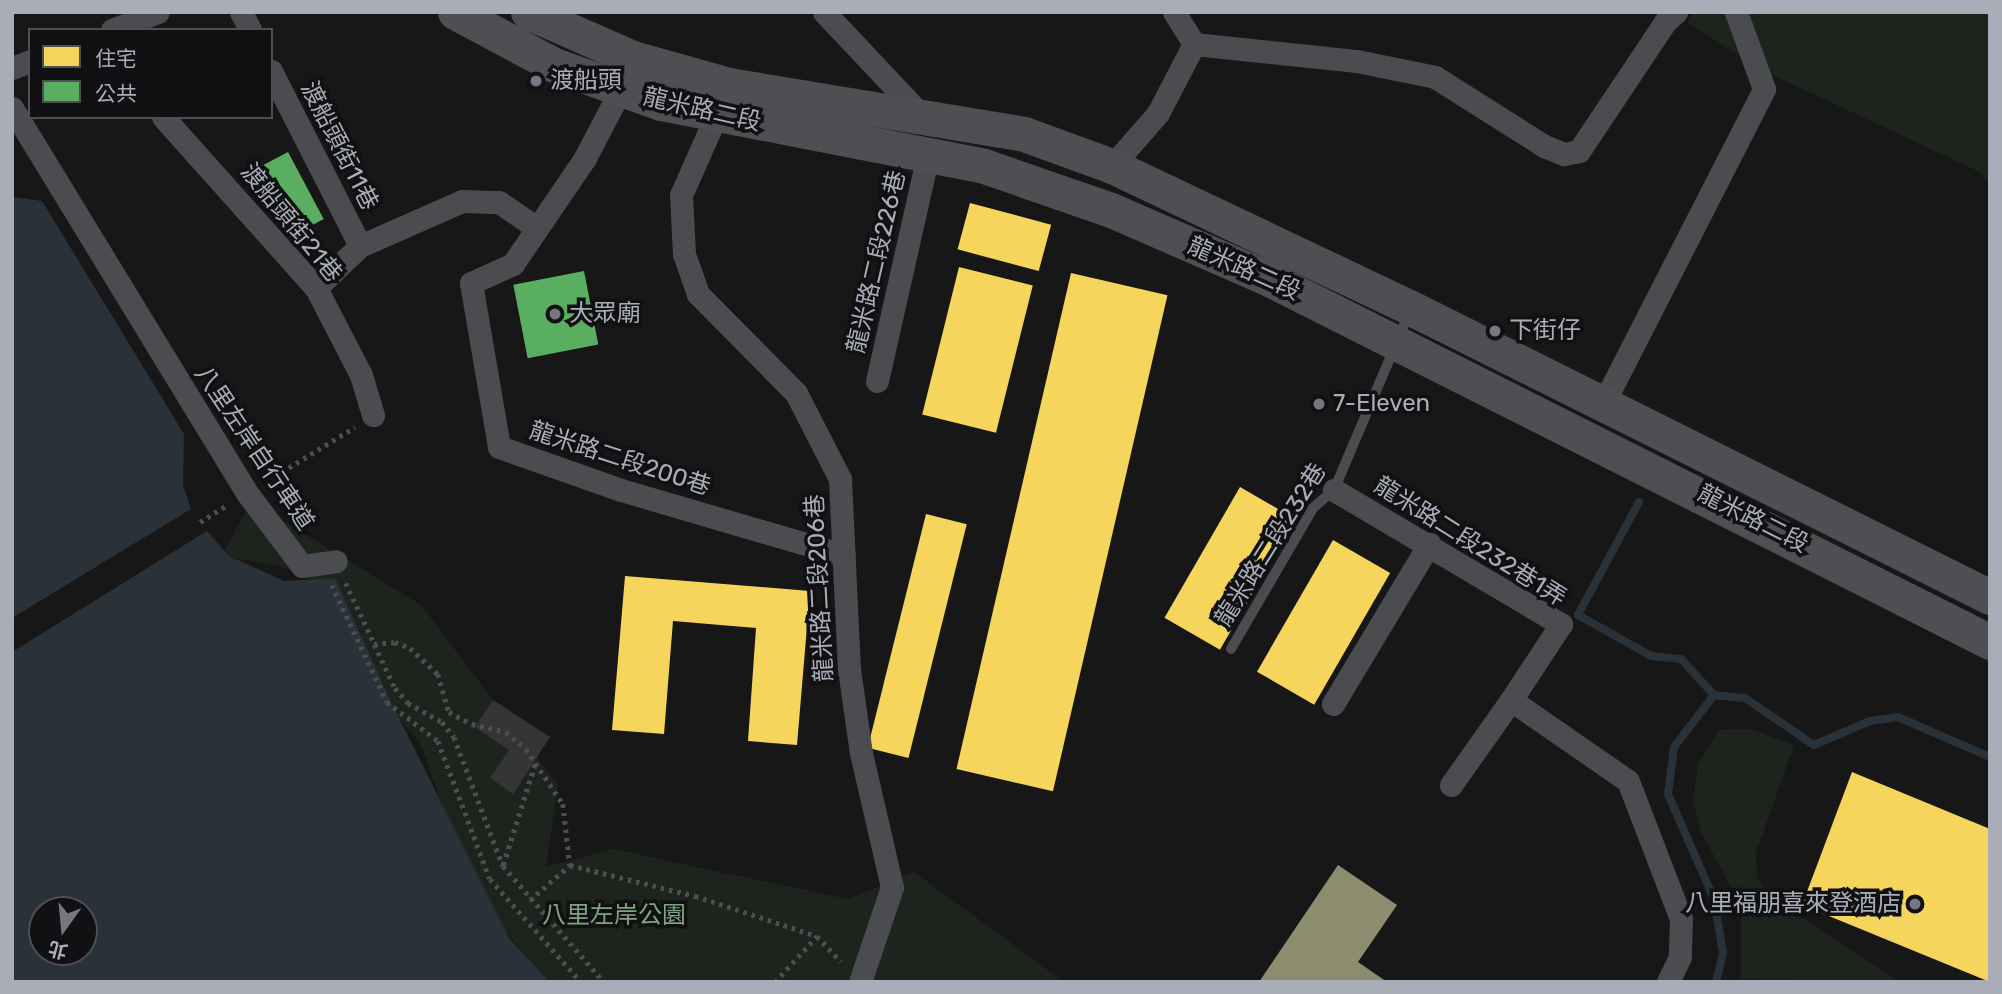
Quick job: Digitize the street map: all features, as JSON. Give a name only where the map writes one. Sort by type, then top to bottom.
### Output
[{"type":"main road","name":"龍米路二段","points":[[455,12],[554,65],[621,89],[716,116],[984,166],[1111,210],[1263,276],[1862,574],[1990,642]]},
{"type":"main road","name":"龍米路二段","points":[[528,12],[633,58],[729,85],[920,114],[1024,134],[1112,166],[1411,308],[1990,597]]},
{"type":"main road","points":[[920,114],[928,154]]},
{"type":"main road","points":[[1862,574],[1877,540]]},
{"type":"street","points":[[117,28],[158,12]]},
{"type":"street","points":[[242,12],[249,28]]},
{"type":"street","points":[[824,12],[920,114]]},
{"type":"street","points":[[1174,12],[1194,44]]},
{"type":"street","points":[[1194,44],[1357,61],[1435,77],[1544,146],[1564,154],[1579,151],[1665,22],[1676,12]]},
{"type":"street","points":[[1603,404],[1764,89],[1736,12]]},
{"type":"street","points":[[1112,166],[1158,113],[1194,44]]},
{"type":"street","name":"渡船頭街11巷","points":[[273,75],[360,246]]},
{"type":"street","name":"龍米路二段200巷","points":[[621,89],[585,158],[513,264],[471,283],[499,447],[621,491],[844,555]]},
{"type":"street","name":"八里左岸自行車道","points":[[12,108],[247,493],[302,566],[329,562]]},
{"type":"street","name":"龍米路二段206巷","points":[[716,116],[681,195],[684,254],[698,294],[796,393],[840,479],[854,705],[892,887],[860,982]]},
{"type":"street","name":"渡船頭街21巷","points":[[165,119],[316,288],[361,374],[373,415]]},
{"type":"street","name":"龍米路二段226巷","points":[[877,380],[928,154]]},
{"type":"street","points":[[316,288],[360,246],[462,201],[499,202],[537,228]]},
{"type":"street","name":"龍米路二段232巷1弄","points":[[1334,490],[1561,624],[1511,700]]},
{"type":"street","points":[[1333,704],[1429,544]]},
{"type":"street","points":[[1451,785],[1511,700],[1628,781],[1681,919],[1680,957],[1668,982]]},
{"type":"lane","name":"龍米路二段232巷","points":[[1231,649],[1313,508],[1334,490],[1411,308]]},
{"type":"path","points":[[200,522],[373,415]]},
{"type":"path","points":[[329,562],[408,703],[442,722],[454,737],[503,866],[604,982]]},
{"type":"path","points":[[329,562],[387,702],[438,741],[490,879],[581,982]]},
{"type":"path","points":[[374,645],[395,642],[410,648],[438,674],[449,712],[472,724],[506,732],[535,764],[563,804],[570,865]]},
{"type":"path","points":[[503,866],[535,764]]},
{"type":"path","points":[[570,865],[695,896],[817,936],[860,982]]},
{"type":"path","points":[[530,900],[570,865]]},
{"type":"path","points":[[775,982],[817,936]]},
{"type":"green space","points":[[1694,12],[1990,12],[1990,184],[1980,172],[1762,70],[1687,22]]},
{"type":"green space","name":"八里左岸公園","points":[[251,501],[421,605],[558,785],[546,867],[613,849],[848,899],[914,872],[1064,982],[550,982],[475,898],[420,742],[354,671],[329,587],[277,565],[222,556]]},
{"type":"green space","points":[[1751,729],[1794,745],[1756,853],[1757,877],[1770,897],[1900,982],[1741,979],[1741,906],[1700,830],[1693,799],[1698,764],[1719,730]]},
{"type":"shaded area","points":[[12,197],[42,201],[184,434],[183,485],[191,509],[207,531],[229,556],[284,581],[335,578],[391,702],[509,938],[550,982],[12,982]]},
{"type":"pier","points":[[191,509],[207,531],[12,652],[12,618]]},
{"type":"building: 住宅","points":[[970,203],[1051,225],[1039,271],[958,249]]},
{"type":"building: 住宅","points":[[959,267],[1033,285],[996,433],[922,414]]},
{"type":"building: 住宅","points":[[1071,273],[1167,295],[1053,791],[956,769]]},
{"type":"building: 住宅","points":[[1240,487],[1295,519],[1220,650],[1164,618]]},
{"type":"building: 住宅","points":[[926,514],[967,524],[908,758],[868,748]]},
{"type":"building: 住宅","points":[[1333,540],[1390,573],[1314,705],[1257,672]]},
{"type":"building: 住宅","points":[[625,576],[810,591],[797,745],[748,741],[756,628],[673,621],[664,734],[612,730]]},
{"type":"building: 住宅","name":"八里福朋喜來登酒店","points":[[1852,772],[1990,829],[1990,982],[1802,905]]},
{"type":"building: 公共","points":[[288,152],[324,219],[290,237],[254,170]]},
{"type":"building: 公共","name":"大眾廟","points":[[584,271],[598,345],[528,358],[513,285]]},
{"type":"building: 工業","points":[[1338,865],[1397,905],[1358,962],[1387,982],[1259,982]]},
{"type":"building: 其他","points":[[493,700],[550,737],[513,794],[490,778],[509,750],[475,727]]},
{"type":"waterway","points":[[1639,502],[1578,615],[1651,656],[1681,659],[1714,695]]},
{"type":"waterway","points":[[1716,982],[1723,953],[1714,899],[1668,794],[1674,747],[1714,695],[1745,698],[1814,745],[1870,721],[1898,717],[1990,757]]},
{"type":"place","name":"渡船頭","points":[[536,81]]},
{"type":"place","name":"大眾廟","points":[[555,314]]},
{"type":"place","name":"下街仔","points":[[1495,331]]},
{"type":"place","name":"7-Eleven","points":[[1319,404]]},
{"type":"place","name":"八里福朋喜來登酒店","points":[[1915,904]]}]
